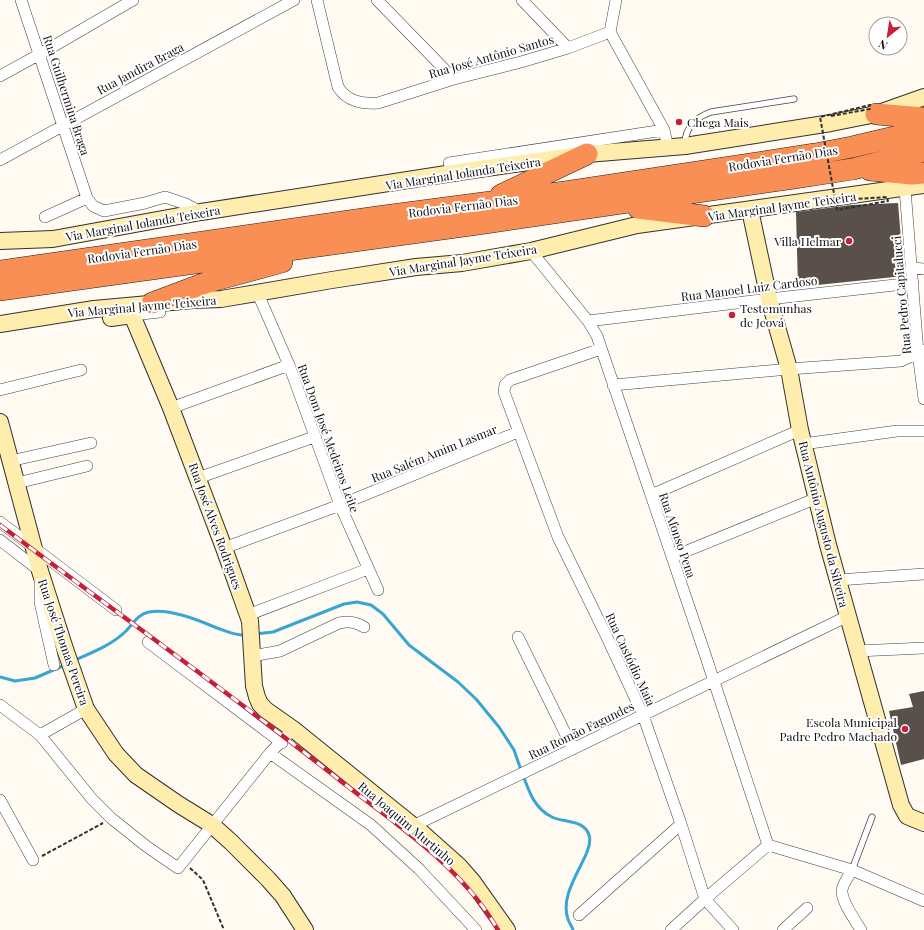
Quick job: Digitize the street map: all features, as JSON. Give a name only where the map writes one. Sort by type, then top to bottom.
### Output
[{"type":"highway","points":[[876,114],[924,118]]},
{"type":"highway","name":"Rodovia Fernão Dias","points":[[0,271],[377,217],[565,192],[815,154],[924,130]]},
{"type":"highway","name":"Rodovia Fernão Dias","points":[[0,290],[611,205],[853,169],[924,151]]},
{"type":"highway","points":[[481,204],[587,154]]},
{"type":"highway","points":[[853,169],[912,174],[924,173]]},
{"type":"highway","points":[[611,205],[704,216]]},
{"type":"highway","points":[[156,308],[208,282],[282,262],[326,245]]},
{"type":"street","name":"Rua Guilhermina Braga","points":[[21,0],[87,198]]},
{"type":"street","points":[[0,76],[133,0]]},
{"type":"street","name":"Rua Jandira Braga","points":[[0,160],[294,0]]},
{"type":"street","name":"Rua José Antônio Santos","points":[[317,0],[336,82],[340,91],[345,96],[351,100],[360,102],[378,103],[454,79],[568,48],[610,32]]},
{"type":"street","points":[[377,0],[454,79]]},
{"type":"street","points":[[522,0],[568,48]]},
{"type":"street","points":[[616,0],[610,32],[664,130],[668,148]]},
{"type":"street","name":"Via Marginal Iolanda Teixeira","points":[[0,241],[53,239],[201,212],[472,170],[587,154],[685,146],[831,123],[876,114],[924,97]]},
{"type":"street","points":[[449,163],[664,130]]},
{"type":"street","name":"Via Marginal Jayme Teixeira","points":[[0,324],[94,309],[156,308],[193,300],[221,299],[258,294],[416,267],[462,263],[531,250],[637,225],[905,189],[924,185]]},
{"type":"street","name":"Rua Pedro Capitalucci","points":[[905,189],[913,283],[921,352],[924,399]]},
{"type":"street","points":[[45,217],[87,198],[93,206],[104,211],[145,203],[165,197],[186,204],[201,212]]},
{"type":"street","name":"Rua Antônio Augusto da Silveira","points":[[750,210],[769,298],[789,369],[802,437],[857,651],[902,808],[905,814],[911,819],[924,823]]},
{"type":"street","name":"Rua Afonso Pena","points":[[531,250],[588,321],[597,336],[714,680],[768,845]]},
{"type":"street","points":[[912,268],[924,269]]},
{"type":"street","name":"Rua Manoel Luiz Cardoso","points":[[588,321],[769,298],[913,283]]},
{"type":"street","name":"Rua Dom José Medeiros Leite","points":[[258,294],[289,365],[340,505],[378,590]]},
{"type":"street","points":[[0,332],[132,315],[156,308]]},
{"type":"street","name":"Rua José Alves Rodrigues","points":[[132,315],[171,408],[249,618],[256,697],[266,710],[293,729]]},
{"type":"street","name":"Rua Custódio Maia","points":[[601,349],[510,380],[506,383],[504,388],[505,397],[558,537],[643,715],[681,824],[705,899],[732,930]]},
{"type":"street","points":[[613,385],[789,369],[901,361],[921,352]]},
{"type":"street","points":[[171,408],[289,365]]},
{"type":"street","points":[[0,390],[81,370]]},
{"type":"street","name":"Rua José Thomas Pereira","points":[[0,422],[40,571],[74,678],[86,708],[116,754],[136,775],[178,804],[212,824],[268,879],[283,896],[305,930]]},
{"type":"street","points":[[651,495],[802,437],[897,431],[924,431]]},
{"type":"street","name":"Rua Salém Amim Lasmar","points":[[224,548],[340,505],[518,432]]},
{"type":"street","points":[[198,478],[314,437]]},
{"type":"street","points":[[10,461],[91,443]]},
{"type":"street","points":[[17,483],[87,466]]},
{"type":"street","points":[[672,557],[817,498]]},
{"type":"street","points":[[0,522],[116,610]]},
{"type":"street","points":[[0,540],[40,571]]},
{"type":"street","points":[[249,618],[368,569]]},
{"type":"street","name":"Rua José Thomas Pereira","points":[[40,571],[40,602],[54,665]]},
{"type":"street","points":[[838,580],[924,574]]},
{"type":"street","name":"Rua Romão Fagundes","points":[[413,826],[848,616]]},
{"type":"street","points":[[252,650],[280,651],[339,623],[348,621],[364,627]]},
{"type":"street","points":[[518,637],[574,749]]},
{"type":"street","points":[[148,642],[282,743]]},
{"type":"street","points":[[857,651],[924,648]]},
{"type":"street","points":[[0,705],[40,735],[92,799],[111,818],[146,846],[180,865],[270,753],[282,743],[293,729]]},
{"type":"street","points":[[40,735],[86,708]]},
{"type":"street","name":"Rua Joaquim Murtinho","points":[[293,729],[413,826],[459,866],[473,882],[507,930]]},
{"type":"street","points":[[270,753],[370,825],[419,869],[476,930]]},
{"type":"street","points":[[0,800],[33,860]]},
{"type":"street","points":[[579,915],[681,824]]},
{"type":"street","points":[[671,930],[768,845],[852,870],[924,901]]},
{"type":"street","points":[[852,870],[843,886],[842,896],[861,930]]},
{"type":"street","points":[[783,930],[808,908]]},
{"type":"lane","points":[[685,146],[687,133],[696,120],[702,115],[711,112],[794,99]]},
{"type":"lane","points":[[852,870],[872,817]]},
{"type":"path","points":[[831,116],[870,109],[870,105],[820,117],[837,210],[888,201],[887,197],[855,199]]},
{"type":"path","points":[[33,860],[111,818]]},
{"type":"path","points":[[180,865],[203,880],[224,930]]},
{"type":"building","name":"Villa Helmar","points":[[898,203],[904,276],[798,287],[796,212],[851,205]]},
{"type":"building","name":"Escola Municipal Padre Pedro Machado","points":[[924,691],[924,759],[901,765],[889,711],[913,707],[909,694]]},
{"type":"waterway","points":[[255,634],[273,632],[344,604],[357,602],[371,605],[383,614],[409,645],[458,682],[476,699],[499,727],[514,750],[521,770]]},
{"type":"waterway","points":[[73,661],[114,640],[126,631],[139,617],[149,612],[157,611],[174,613],[192,618],[231,633],[246,635]]},
{"type":"waterway","points":[[0,677],[15,681],[35,678],[65,665]]},
{"type":"waterway","points":[[523,775],[530,794],[537,805],[546,814],[557,819],[573,822],[583,826],[590,837],[590,842],[584,860],[568,893],[566,902],[566,911],[573,930]]},
{"type":"railway","points":[[0,525],[215,684],[427,848],[466,886],[483,907],[498,930]]},
{"type":"place","name":"Chega Mais","points":[[679,122]]},
{"type":"place","name":"Villa Helmar","points":[[849,241]]},
{"type":"place","name":"Testemunhas de Jeová","points":[[732,315]]},
{"type":"place","name":"Escola Municipal Padre Pedro Machado","points":[[905,729]]}]
